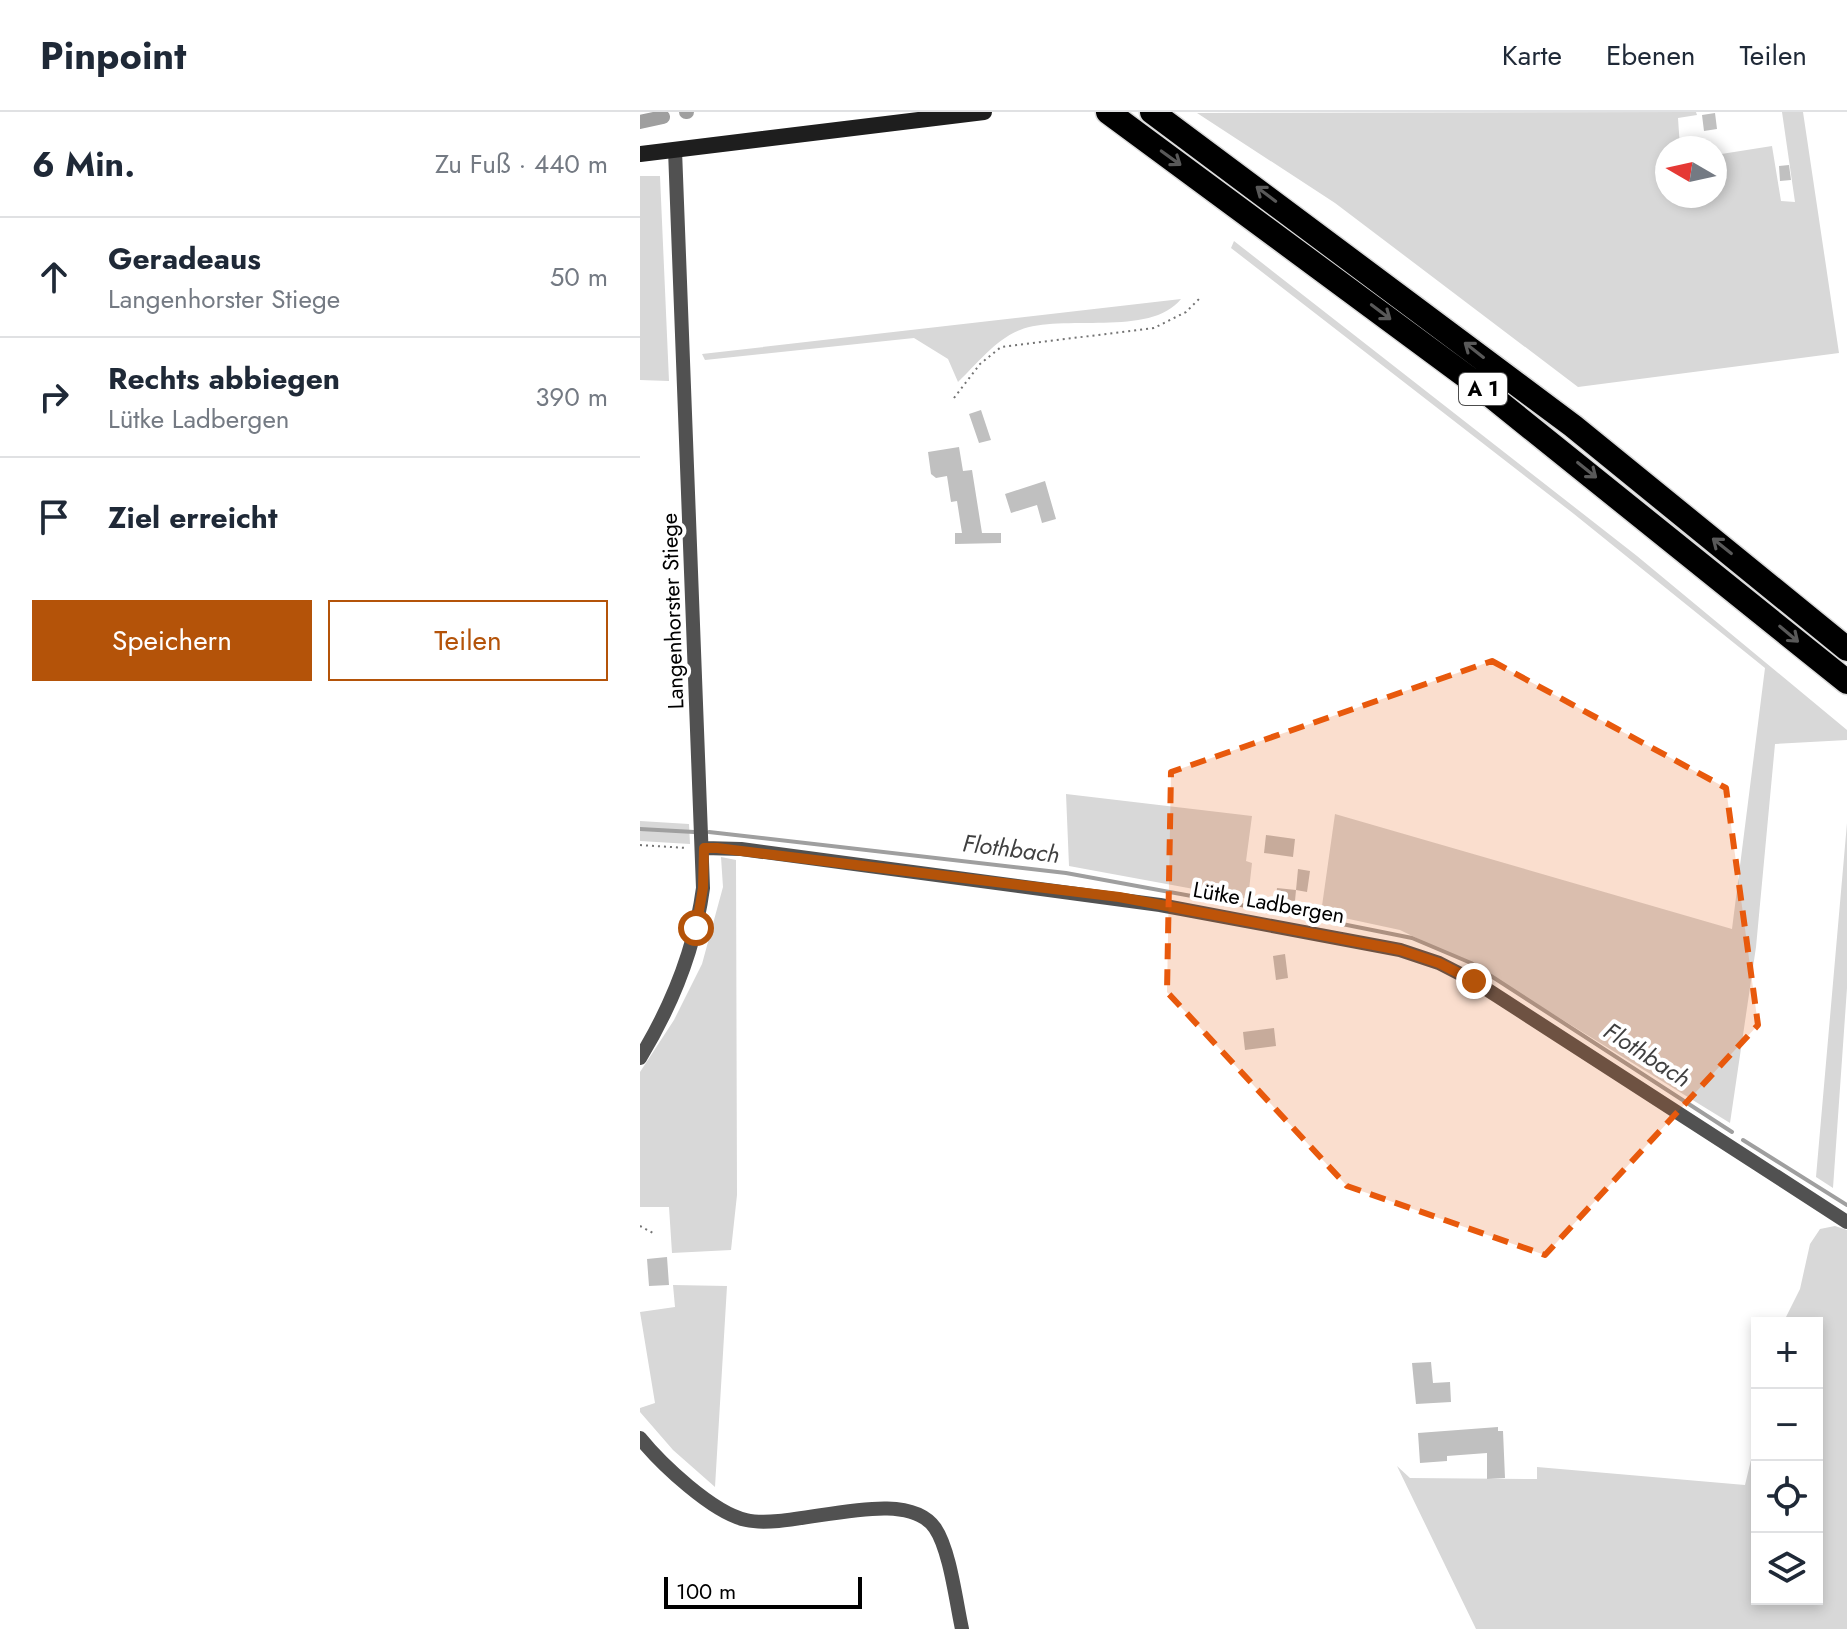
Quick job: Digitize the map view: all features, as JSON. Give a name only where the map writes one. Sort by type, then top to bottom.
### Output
[{"type":"highway","name":"A 1","points":[[1108,112],[1475,383],[1847,682]]},
{"type":"highway","name":"A 1","points":[[1152,112],[1523,388],[1847,649]]},
{"type":"main road","points":[[640,154],[984,112]]},
{"type":"street","name":"Langenhorster Stiege","points":[[640,1058],[665,1011],[696,928],[703,888],[675,150]]},
{"type":"street","name":"Lütke Ladbergen","points":[[703,837],[741,849],[1119,897],[1414,953],[1474,981],[1847,1222]]},
{"type":"street","points":[[640,1438],[711,1502],[748,1521],[773,1522],[873,1510],[919,1515],[932,1525],[940,1538],[962,1629]]},
{"type":"path","points":[[954,398],[980,364],[1001,347],[1154,328],[1186,312],[1200,298]]},
{"type":"path","points":[[640,845],[703,837]]},
{"type":"path","points":[[640,1226],[653,1233]]},
{"type":"highlighted area","points":[[1492,661],[1726,788],[1758,1025],[1545,1255],[1347,1186],[1167,992],[1171,772]]},
{"type":"shaded area","points":[[1696,112],[1697,115],[1678,118],[1679,136],[1655,136],[1655,208],[1727,208],[1727,153],[1772,146],[1781,201],[1795,202],[1782,112],[1803,112],[1839,353],[1578,387],[1335,203],[1197,113]]},
{"type":"shaded area","points":[[640,176],[660,176],[669,381],[640,380]]},
{"type":"shaded area","points":[[1234,241],[1637,556],[1847,730],[1847,740],[1775,744],[1756,947],[1730,1123],[1480,969],[1400,930],[1321,913],[1335,814],[1732,929],[1765,668],[1574,514],[1231,248]]},
{"type":"shaded area","points":[[1181,299],[1167,311],[1149,318],[1104,323],[1058,323],[1020,330],[995,346],[958,382],[948,359],[914,338],[705,360],[702,354]]},
{"type":"shaded area","points":[[1066,794],[1252,816],[1246,861],[1252,863],[1248,899],[1069,866]]},
{"type":"shaded area","points":[[640,821],[689,824],[690,844],[640,841]]},
{"type":"shaded area","points":[[1847,823],[1847,988],[1833,1188],[1816,1177]]},
{"type":"shaded area","points":[[721,857],[736,860],[737,1195],[731,1250],[672,1253],[669,1207],[640,1207],[640,1072],[674,1020],[702,964],[723,887]]},
{"type":"shaded area","points":[[1835,1226],[1847,1230],[1847,1629],[1476,1629],[1397,1466],[1410,1478],[1537,1479],[1537,1467],[1745,1485],[1751,1460],[1751,1605],[1823,1605],[1823,1317],[1786,1317],[1800,1289],[1810,1244],[1820,1229]]},
{"type":"shaded area","points":[[673,1285],[727,1286],[715,1487],[673,1450],[640,1412],[640,1408],[655,1403],[640,1312],[675,1307]]},
{"type":"building","points":[[1715,113],[1717,129],[1704,131],[1702,115]]},
{"type":"building","points":[[1789,165],[1791,180],[1780,181],[1779,166]]},
{"type":"building","points":[[981,410],[991,440],[979,443],[969,414]]},
{"type":"building","points":[[959,447],[963,471],[972,470],[982,533],[1001,533],[1001,543],[955,544],[955,533],[962,533],[957,501],[951,502],[947,476],[936,478],[931,474],[928,452]]},
{"type":"building","points":[[1045,481],[1056,519],[1042,523],[1037,505],[1011,513],[1005,494]]},
{"type":"building","points":[[1266,835],[1295,839],[1293,857],[1264,853]]},
{"type":"building","points":[[1298,869],[1310,871],[1307,892],[1296,890]]},
{"type":"building","points":[[1277,888],[1296,890],[1295,901],[1276,898]]},
{"type":"building","points":[[1285,954],[1288,978],[1276,980],[1273,956]]},
{"type":"building","points":[[1274,1028],[1276,1046],[1245,1050],[1243,1032]]},
{"type":"building","points":[[667,1257],[669,1285],[649,1286],[647,1259]]},
{"type":"building","points":[[1431,1362],[1433,1383],[1450,1382],[1451,1402],[1416,1404],[1412,1363]]},
{"type":"building","points":[[1498,1427],[1498,1431],[1503,1431],[1505,1478],[1487,1479],[1487,1453],[1447,1456],[1447,1461],[1420,1463],[1418,1433]]},
{"type":"waterway","points":[[640,122],[663,117]]},
{"type":"waterway","name":"Flothbach","points":[[640,829],[694,832]]},
{"type":"waterway","name":"Flothbach","points":[[709,832],[1066,873],[1306,917]]},
{"type":"waterway","name":"Flothbach","points":[[1322,920],[1412,938],[1471,963],[1732,1132]]},
{"type":"waterway","name":"Flothbach","points":[[1743,1140],[1847,1205]]},
{"type":"route","points":[[696,928],[703,888],[704,848],[741,849],[1119,897],[1400,950],[1426,957],[1474,981]]}]
